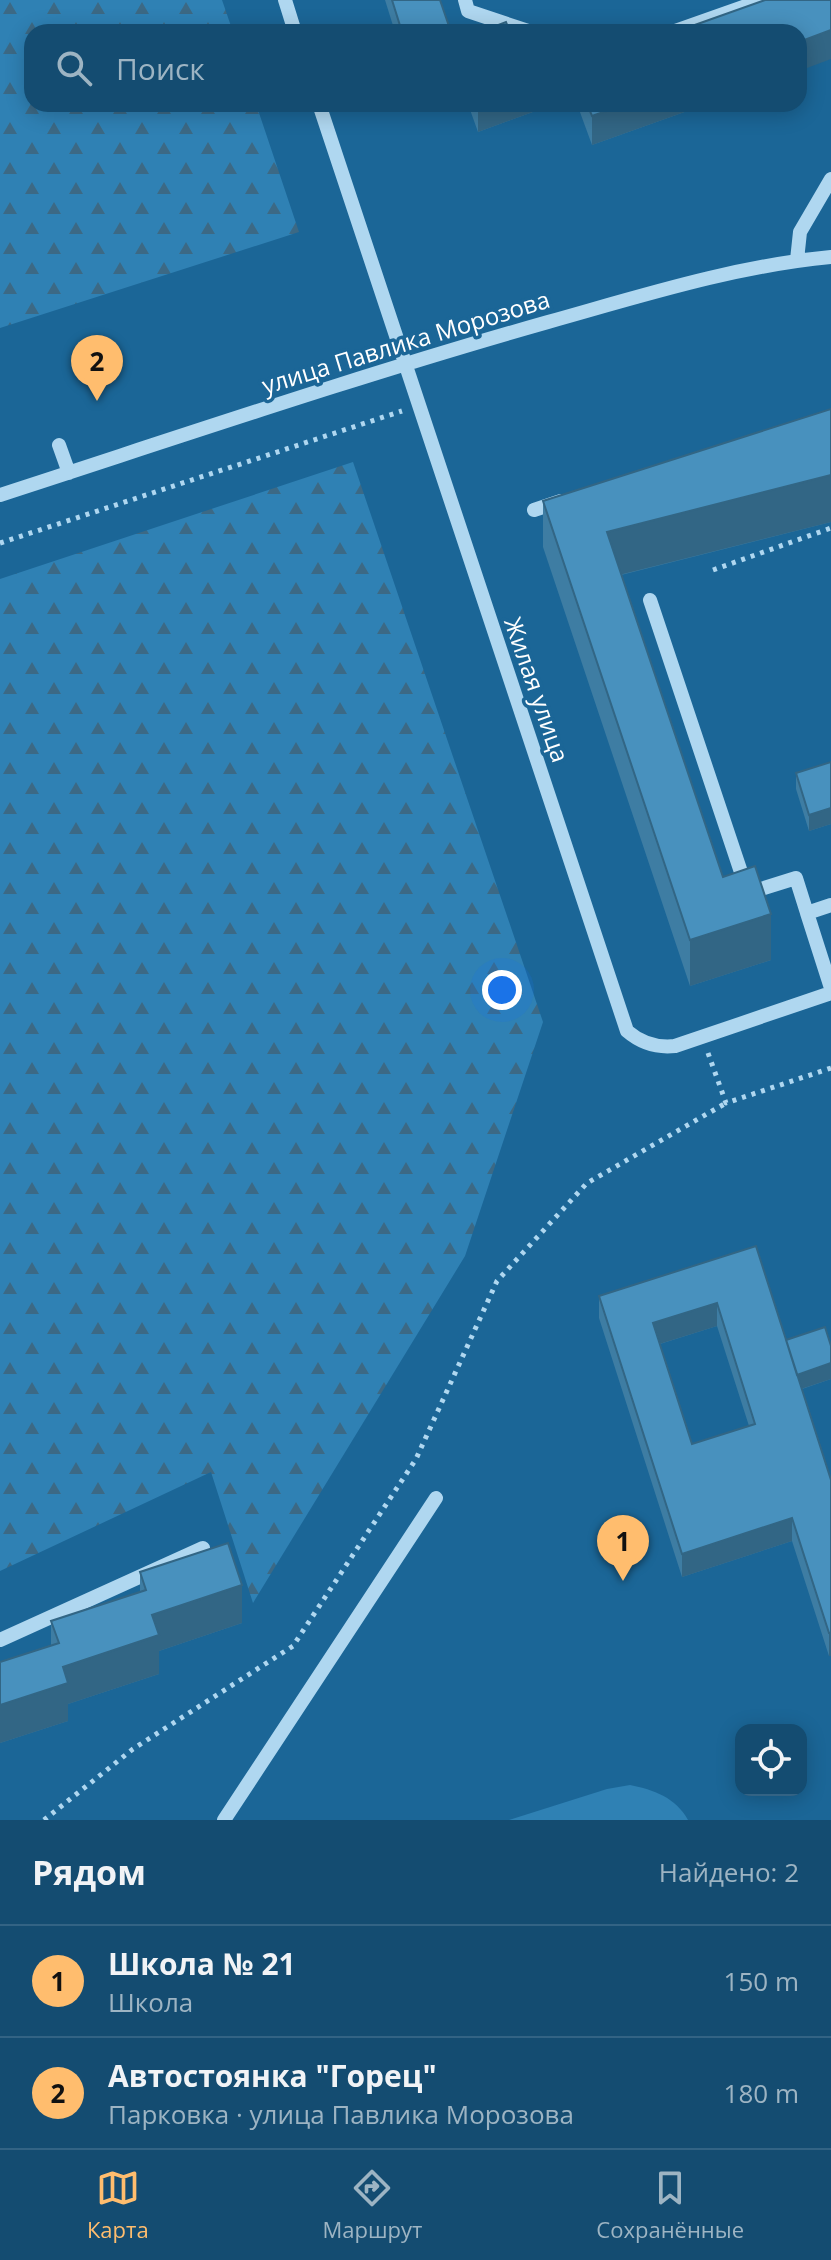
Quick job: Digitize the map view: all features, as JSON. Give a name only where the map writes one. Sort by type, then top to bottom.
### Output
[{"type":"street","points":[[285,0],[292,24]]},
{"type":"street","points":[[465,0],[468,11],[507,24]]},
{"type":"street","points":[[695,24],[763,0]]},
{"type":"street","name":"Жилая улица","points":[[322,112],[627,1031],[642,1041],[661,1047],[702,1037]]},
{"type":"street","points":[[797,260],[800,232],[831,179]]},
{"type":"street","name":"улица Павлика Морозова","points":[[0,495],[403,363],[667,289],[797,260],[831,257]]},
{"type":"street","points":[[59,445],[69,473]]},
{"type":"street","points":[[534,510],[577,496]]},
{"type":"street","points":[[650,600],[748,893],[796,878],[831,990],[702,1037]]},
{"type":"street","points":[[807,913],[831,905]]},
{"type":"street","points":[[224,1820],[436,1498]]},
{"type":"street","points":[[0,1640],[203,1548]]},
{"type":"path","points":[[0,543],[418,405]]},
{"type":"path","points":[[713,570],[831,528]]},
{"type":"path","points":[[702,1037],[726,1103]]},
{"type":"path","points":[[44,1820],[133,1749],[293,1646],[416,1459],[497,1281],[587,1183],[726,1103],[831,1068]]},
{"type":"green space","points":[[0,0],[222,0],[230,24],[24,24],[24,112],[259,112],[299,232],[0,328]]},
{"type":"green space","points":[[353,462],[543,1022],[465,1256],[253,1603],[211,1472],[0,1571],[0,579]]},
{"type":"green space","points":[[630,1785],[663,1796],[677,1806],[688,1820],[509,1820],[607,1789]]},
{"type":"building","points":[[392,0],[440,0],[448,24],[400,24]]},
{"type":"building","points":[[765,0],[831,0],[831,30],[807,39],[807,24],[698,24]]},
{"type":"building","points":[[831,409],[831,475],[607,532],[723,877],[755,866],[771,914],[690,940],[543,501]]},
{"type":"building","points":[[831,762],[831,808],[809,815],[796,773]]},
{"type":"building","points":[[756,1246],[831,1480],[831,1633],[792,1518],[682,1554],[599,1296]],"holes":[[[717,1303],[755,1424],[692,1444],[653,1323]]]},
{"type":"building","points":[[825,1327],[831,1346],[831,1363],[797,1375],[786,1340]]},
{"type":"building","points":[[228,1543],[242,1585],[152,1615],[159,1635],[63,1667],[68,1683],[0,1705],[0,1662],[59,1643],[51,1621],[146,1590],[140,1572]]},
{"type":"place","name":"Автостоянка \"Горец\"","points":[[97,401]]},
{"type":"place","name":"Школа № 21","points":[[623,1581]]}]
